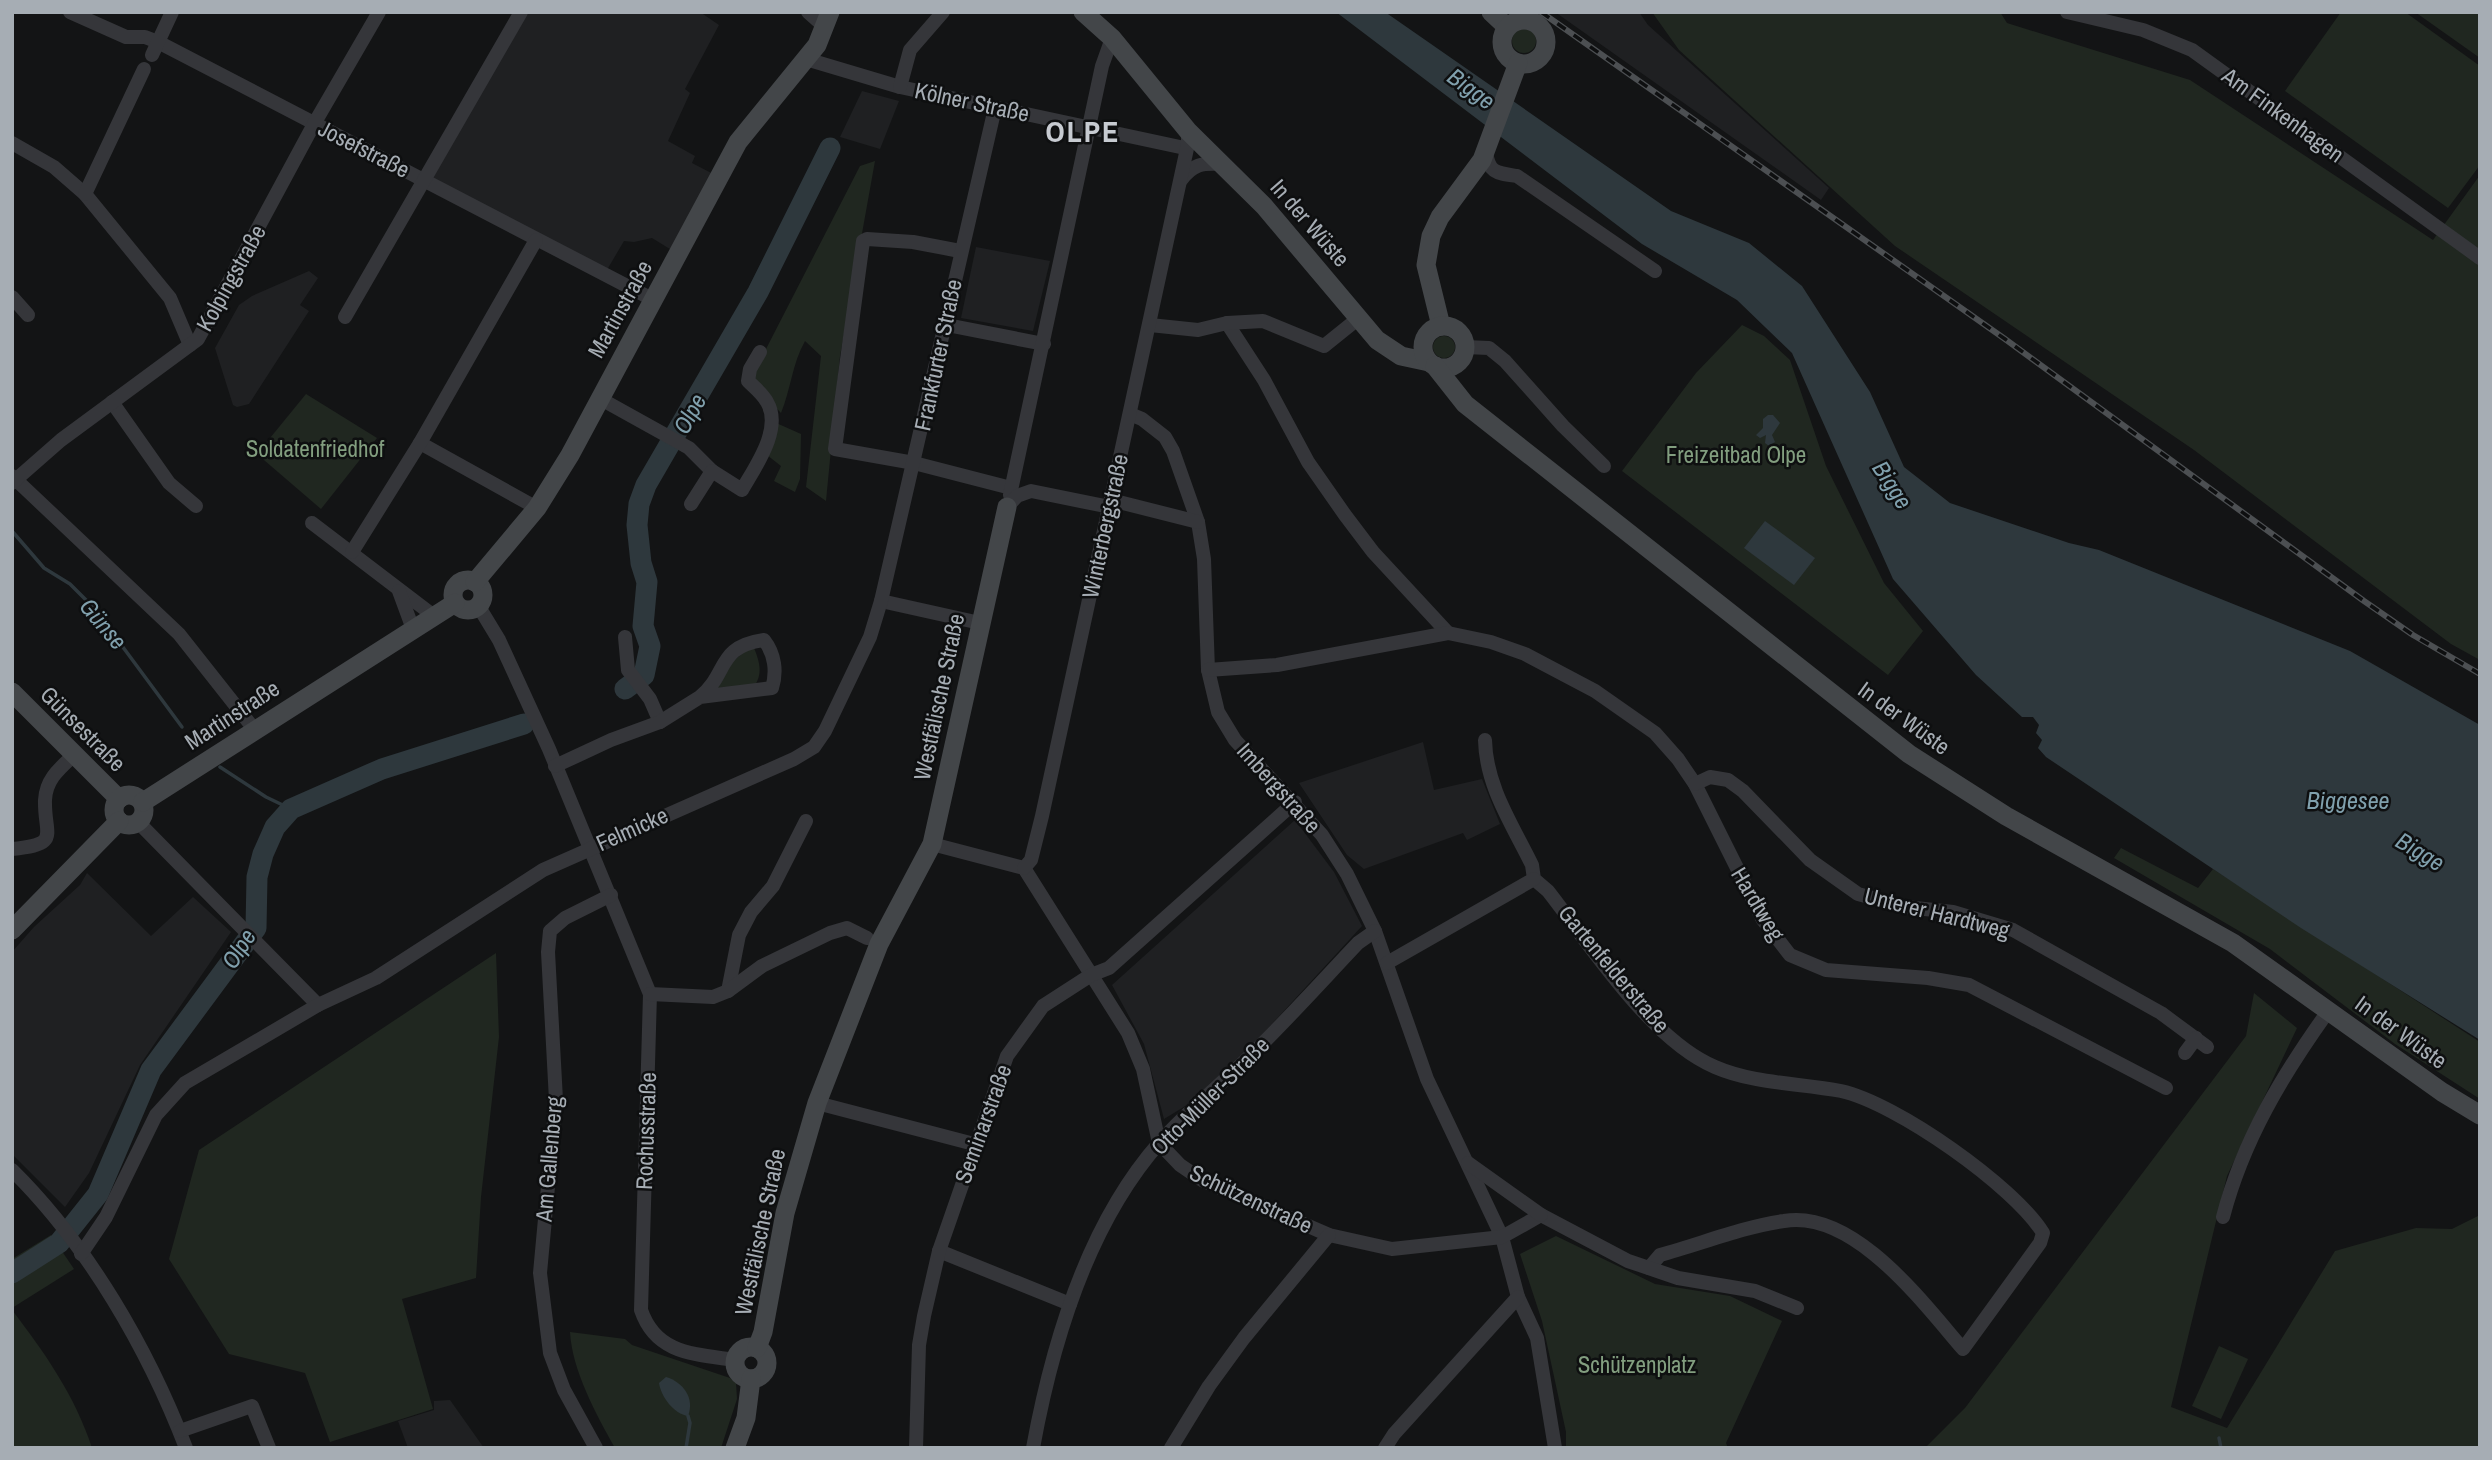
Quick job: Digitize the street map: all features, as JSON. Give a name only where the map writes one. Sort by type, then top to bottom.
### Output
[{"type":"street","name":"Josefstraße","points":[[70,12],[127,37],[145,37],[155,48],[314,124],[652,299]]},
{"type":"street","points":[[155,48],[172,12]]},
{"type":"street","name":"Kolpingstraße","points":[[13,480],[61,440],[198,339],[314,124],[379,12]]},
{"type":"street","points":[[345,317],[521,12]]},
{"type":"street","points":[[808,12],[828,20]]},
{"type":"street","points":[[900,87],[910,50],[943,12]]},
{"type":"street","name":"In der Wüste","points":[[1083,12],[1112,38],[1184,139],[1221,164],[1264,206],[1389,350],[1432,364],[1465,404],[1909,754],[2006,816],[2233,943],[2442,1092],[2480,1115]]},
{"type":"street","points":[[1491,12],[1507,27]]},
{"type":"street","name":"Am Finkenhagen","points":[[2067,12],[2143,30],[2192,50],[2480,258]]},
{"type":"street","name":"Martinstraße","points":[[475,582],[537,508],[570,455],[738,142],[806,59],[828,20]]},
{"type":"street","points":[[1526,20],[1533,22],[1544,32],[1545,47],[1542,54],[1531,62],[1518,63],[1503,49],[1502,35],[1507,27],[1526,20]]},
{"type":"street","name":"Westfälische Straße","points":[[757,1348],[764,1332],[785,1213],[817,1103],[879,944],[932,844],[1112,38]]},
{"type":"street","name":"Kölner Straße","points":[[806,59],[900,87],[995,108],[1090,127],[1184,139]]},
{"type":"street","points":[[1441,326],[1426,265],[1431,236],[1487,150],[1518,63]]},
{"type":"street","points":[[85,194],[145,69]]},
{"type":"street","name":"Frankfurter Straße","points":[[881,601],[947,325],[960,251],[995,108]]},
{"type":"street","name":"Winterbergstraße","points":[[1024,868],[1034,849],[1150,326],[1188,144],[1184,139]]},
{"type":"street","points":[[12,143],[54,167],[85,194],[170,298],[190,345]]},
{"type":"street","points":[[1487,150],[1488,167],[1493,173],[1517,177],[1655,271]]},
{"type":"street","points":[[1180,181],[1194,166],[1221,164]]},
{"type":"street","points":[[352,552],[420,443],[536,240]]},
{"type":"street","points":[[960,251],[913,242],[863,241],[835,449],[914,463],[1009,497],[1031,491],[1111,503],[1198,522]]},
{"type":"street","points":[[12,297],[28,315]]},
{"type":"street","points":[[1150,326],[1198,330],[1227,323],[1263,321],[1324,346],[1360,317]]},
{"type":"street","name":"In der Wüste","points":[[1360,317],[1390,340],[1404,343],[1424,341]]},
{"type":"street","points":[[1227,323],[1264,380],[1308,462],[1345,515],[1373,552],[1453,633]]},
{"type":"street","points":[[947,325],[1044,344]]},
{"type":"street","points":[[1462,354],[1460,334],[1441,326],[1430,331],[1424,341],[1424,355],[1432,364],[1450,367],[1462,354],[1489,348],[1505,361],[1563,426],[1604,466]]},
{"type":"street","points":[[599,398],[674,439],[700,456],[712,471],[743,490],[766,446],[771,424],[768,402],[748,381],[750,369],[760,352]]},
{"type":"street","name":"In der Wüste","points":[[1462,354],[1464,388],[1484,417]]},
{"type":"street","points":[[112,402],[169,483],[196,506]]},
{"type":"street","name":"Imbergstraße","points":[[1130,414],[1142,419],[1164,437],[1173,451],[1198,522],[1204,559],[1208,670],[1218,712],[1235,740],[1295,802],[1338,859],[1375,931],[1427,1079],[1502,1237],[1518,1297],[1537,1338],[1555,1448]]},
{"type":"street","points":[[420,443],[537,508]]},
{"type":"street","points":[[1016,469],[1021,482],[1031,491]]},
{"type":"street","points":[[691,504],[712,471]]},
{"type":"street","points":[[13,480],[179,634],[254,729]]},
{"type":"street","points":[[312,523],[434,616]]},
{"type":"street","points":[[475,582],[484,595],[479,607],[468,611],[454,603],[453,591],[458,583],[475,582]]},
{"type":"street","points":[[398,589],[413,629]]},
{"type":"street","points":[[881,601],[980,623]]},
{"type":"street","name":"Felmicke","points":[[77,1249],[91,1243],[152,1123],[173,1094],[199,1074],[318,1005],[376,978],[543,870],[794,759],[814,747],[825,731],[870,637],[881,601]]},
{"type":"street","name":"Martinstraße","points":[[143,802],[454,603]]},
{"type":"street","name":"Rochusstraße","points":[[479,607],[499,640],[555,766],[650,994],[641,1310],[646,1324],[659,1342],[700,1355],[735,1360]]},
{"type":"street","points":[[1208,670],[1277,665],[1453,633]]},
{"type":"street","name":"Hardtweg","points":[[1453,633],[1525,654],[1595,691],[1655,733],[1695,784],[1763,920],[1790,955],[1826,970],[1928,978],[1969,985],[2166,1088]]},
{"type":"street","points":[[625,637],[628,670],[652,702],[660,722]]},
{"type":"street","points":[[555,766],[611,740],[660,722],[700,697],[707,692],[730,652],[745,643],[764,640],[771,648],[775,676],[772,688],[700,697]]},
{"type":"street","name":"Günsestraße","points":[[12,692],[119,799]]},
{"type":"street","name":"Gartenfelderstraße","points":[[1485,740],[1486,764],[1493,786],[1532,865],[1534,879],[1548,891],[1657,1026],[1714,1067],[1740,1075],[1843,1091],[1900,1113],[1983,1173],[2043,1233],[2040,1243],[1963,1349],[1899,1276],[1868,1250],[1830,1226],[1786,1220],[1660,1255],[1649,1268]]},
{"type":"street","points":[[12,849],[34,847],[44,841],[49,830],[45,802],[47,790],[53,774],[74,755]]},
{"type":"street","name":"Unterer Hardtweg","points":[[1695,784],[1710,777],[1728,780],[1743,791],[1810,860],[1858,894],[1906,907],[1953,912],[2012,930],[2161,1013],[2201,1042],[2185,1053]]},
{"type":"street","points":[[12,930],[129,822],[144,815],[143,802],[131,795],[119,799],[114,810],[129,822],[245,932],[318,1005]]},
{"type":"street","name":"Seminarstraße","points":[[916,1448],[919,1345],[939,1251],[974,1144],[1007,1056],[1043,1006],[1091,975],[1109,968],[1295,802]]},
{"type":"street","points":[[729,991],[739,935],[751,912],[773,886],[798,842],[806,821]]},
{"type":"street","points":[[932,844],[1024,868],[1128,1033],[1143,1069],[1160,1143]]},
{"type":"street","points":[[1387,963],[1534,879]]},
{"type":"street","name":"Am Gallenberg","points":[[596,1448],[564,1390],[550,1353],[545,1325],[540,1273],[556,1100],[548,952],[550,931],[565,918],[611,895]]},
{"type":"street","points":[[650,994],[713,997],[729,991],[762,966],[830,933],[847,928],[867,938]]},
{"type":"street","name":"Otto-Müller-Straße","points":[[1033,1448],[1049,1368],[1070,1304],[1119,1201],[1160,1143],[1254,1052],[1358,943],[1375,931]]},
{"type":"street","name":"In der Wüste","points":[[2223,1217],[2244,1153],[2262,1117],[2287,1069],[2329,1010]]},
{"type":"street","points":[[817,1103],[974,1144]]},
{"type":"street","name":"Schützenstraße","points":[[1160,1143],[1168,1155],[1202,1180],[1329,1235],[1392,1249],[1502,1237]]},
{"type":"street","name":"Imbergstraße","points":[[1468,1163],[1541,1215],[1628,1261],[1678,1278],[1755,1291],[1797,1308]]},
{"type":"street","points":[[12,1170],[59,1224],[140,1343],[186,1448]]},
{"type":"street","points":[[1502,1237],[1541,1215]]},
{"type":"street","points":[[1171,1448],[1209,1386],[1244,1338],[1329,1235]]},
{"type":"street","points":[[939,1251],[1070,1304]]},
{"type":"street","points":[[1385,1448],[1394,1434],[1518,1297]]},
{"type":"street","points":[[757,1348],[766,1357],[766,1367],[760,1376],[751,1379],[739,1374],[735,1360],[741,1349],[757,1348]]},
{"type":"street","points":[[735,1448],[746,1418],[751,1379]]},
{"type":"street","points":[[180,1431],[252,1406],[270,1448]]},
{"type":"shaded area","points":[[521,12],[700,12],[719,25],[685,89],[690,93],[668,141],[695,156],[692,163],[719,177],[678,254],[652,238],[624,241],[604,275],[424,180]]},
{"type":"shaded area","points":[[1555,12],[1639,12],[1648,25],[1829,188],[1821,200]]},
{"type":"shaded area","points":[[862,91],[899,101],[880,149],[840,137]]},
{"type":"shaded area","points":[[976,247],[1050,261],[1033,331],[961,318]]},
{"type":"shaded area","points":[[309,271],[318,278],[300,305],[309,311],[249,404],[237,407],[233,405],[215,348],[239,305],[252,296]]},
{"type":"shaded area","points":[[1423,742],[1434,790],[1482,779],[1500,824],[1467,840],[1463,833],[1364,869],[1347,855],[1299,783]]},
{"type":"shaded area","points":[[1295,820],[1334,872],[1362,926],[1260,1037],[1192,1102],[1164,1119],[1144,1044],[1112,985]]},
{"type":"shaded area","points":[[87,873],[151,936],[193,897],[231,932],[140,1065],[89,1173],[65,1207],[12,1154],[12,952],[34,927],[80,885]]},
{"type":"shaded area","points":[[450,1400],[484,1448],[408,1448],[398,1421],[434,1410],[434,1401]]},
{"type":"green space","points":[[1652,12],[2000,12],[2007,23],[2190,80],[2433,240],[2480,175],[2480,660],[2451,644],[2194,450],[1895,246],[1679,50]]},
{"type":"green space","points":[[2341,12],[2405,12],[2480,66],[2480,165],[2448,208],[2285,91]]},
{"type":"green space","points":[[2415,12],[2480,12],[2480,58]]},
{"type":"green space","points":[[1524,29],[1535,36],[1536,41],[1529,52],[1524,53],[1513,46],[1512,41],[1519,30]]},
{"type":"green space","points":[[875,161],[840,356],[826,501],[806,487],[821,356],[805,341],[781,413],[750,380],[860,166]]},
{"type":"green space","name":"Freizeitbad Olpe","points":[[1742,325],[1764,336],[1790,360],[1826,466],[1884,583],[1923,631],[1888,675],[1622,471],[1696,373]]},
{"type":"green space","points":[[1444,336],[1452,339],[1455,347],[1452,355],[1444,358],[1436,355],[1433,347],[1436,339]]},
{"type":"green space","name":"Soldatenfriedhof","points":[[306,394],[377,438],[321,509],[257,454]]},
{"type":"green space","points":[[774,422],[801,434],[800,479],[795,492],[774,481],[781,466],[767,455]]},
{"type":"green space","points":[[753,645],[760,670],[755,685],[714,690],[721,671]]},
{"type":"green space","points":[[2121,848],[2198,888],[2213,869],[2480,1042],[2480,1099],[2395,1044],[2270,949],[2114,858]]},
{"type":"green space","points":[[496,953],[499,1037],[481,1197],[476,1278],[402,1299],[433,1409],[330,1442],[305,1373],[229,1354],[169,1259],[199,1150]]},
{"type":"green space","points":[[2254,993],[2297,1028],[2227,1176],[2171,1407],[2227,1428],[2335,1251],[2416,1228],[2452,1229],[2480,1215],[2480,1448],[1925,1448],[1965,1408],[2246,1036]]},
{"type":"green space","points":[[51,1235],[74,1269],[12,1308],[12,1259]]},
{"type":"green space","name":"Schützenplatz","points":[[1556,1236],[1655,1284],[1730,1296],[1782,1321],[1726,1443],[1728,1448],[1566,1448],[1566,1432],[1542,1321],[1520,1254]]},
{"type":"green space","points":[[12,1310],[58,1376],[77,1411],[92,1448],[12,1448]]},
{"type":"green space","points":[[570,1332],[625,1339],[632,1345],[730,1378],[736,1383],[737,1399],[721,1448],[615,1448],[580,1376]]},
{"type":"green space","points":[[2219,1346],[2248,1359],[2221,1419],[2192,1406]]},
{"type":"water","name":"Biggesee","points":[[1336,12],[1385,12],[1671,211],[1749,243],[1802,286],[1870,392],[1904,467],[1950,503],[2069,543],[2099,550],[2350,651],[2480,725],[2480,1040],[2301,928],[2046,757],[2038,748],[2042,740],[2036,733],[2039,725],[2033,717],[2022,717],[1976,675],[1893,579],[1792,353],[1737,300],[1642,244]]},
{"type":"water","points":[[1773,415],[1780,423],[1772,435],[1775,442],[1769,446],[1765,443],[1766,435],[1760,438],[1756,435],[1763,428],[1763,419]]},
{"type":"water","points":[[1765,521],[1815,558],[1794,585],[1744,548]]},
{"type":"water","points":[[666,1377],[678,1383],[689,1397],[688,1416],[678,1412],[665,1399],[659,1383]]},
{"type":"waterway","name":"Olpe","points":[[625,689],[644,675],[650,646],[643,626],[647,582],[641,563],[637,525],[639,504],[646,485],[758,292],[830,148]]},
{"type":"waterway","name":"Günse","points":[[12,531],[44,568],[70,584],[94,608],[182,727]]},
{"type":"waterway","name":"Olpe","points":[[12,1273],[59,1243],[98,1194],[151,1070],[256,928],[257,877],[263,854],[275,827],[291,809],[382,769],[524,724]]},
{"type":"waterway","name":"Günse","points":[[220,767],[266,797],[291,809]]},
{"type":"waterway","points":[[686,1448],[690,1423],[688,1416]]},
{"type":"waterway","points":[[2219,1438],[2221,1448]]},
{"type":"railway","points":[[1541,12],[2005,339],[2364,601],[2413,635],[2480,674]]},
{"type":"district","name":"OLPE","points":[[1083,132]]},
{"type":"water label","name":"Bigge","points":[[1471,89]]},
{"type":"water label","name":"Bigge","points":[[1892,485]]},
{"type":"water label","name":"Bigge","points":[[2420,852]]}]
